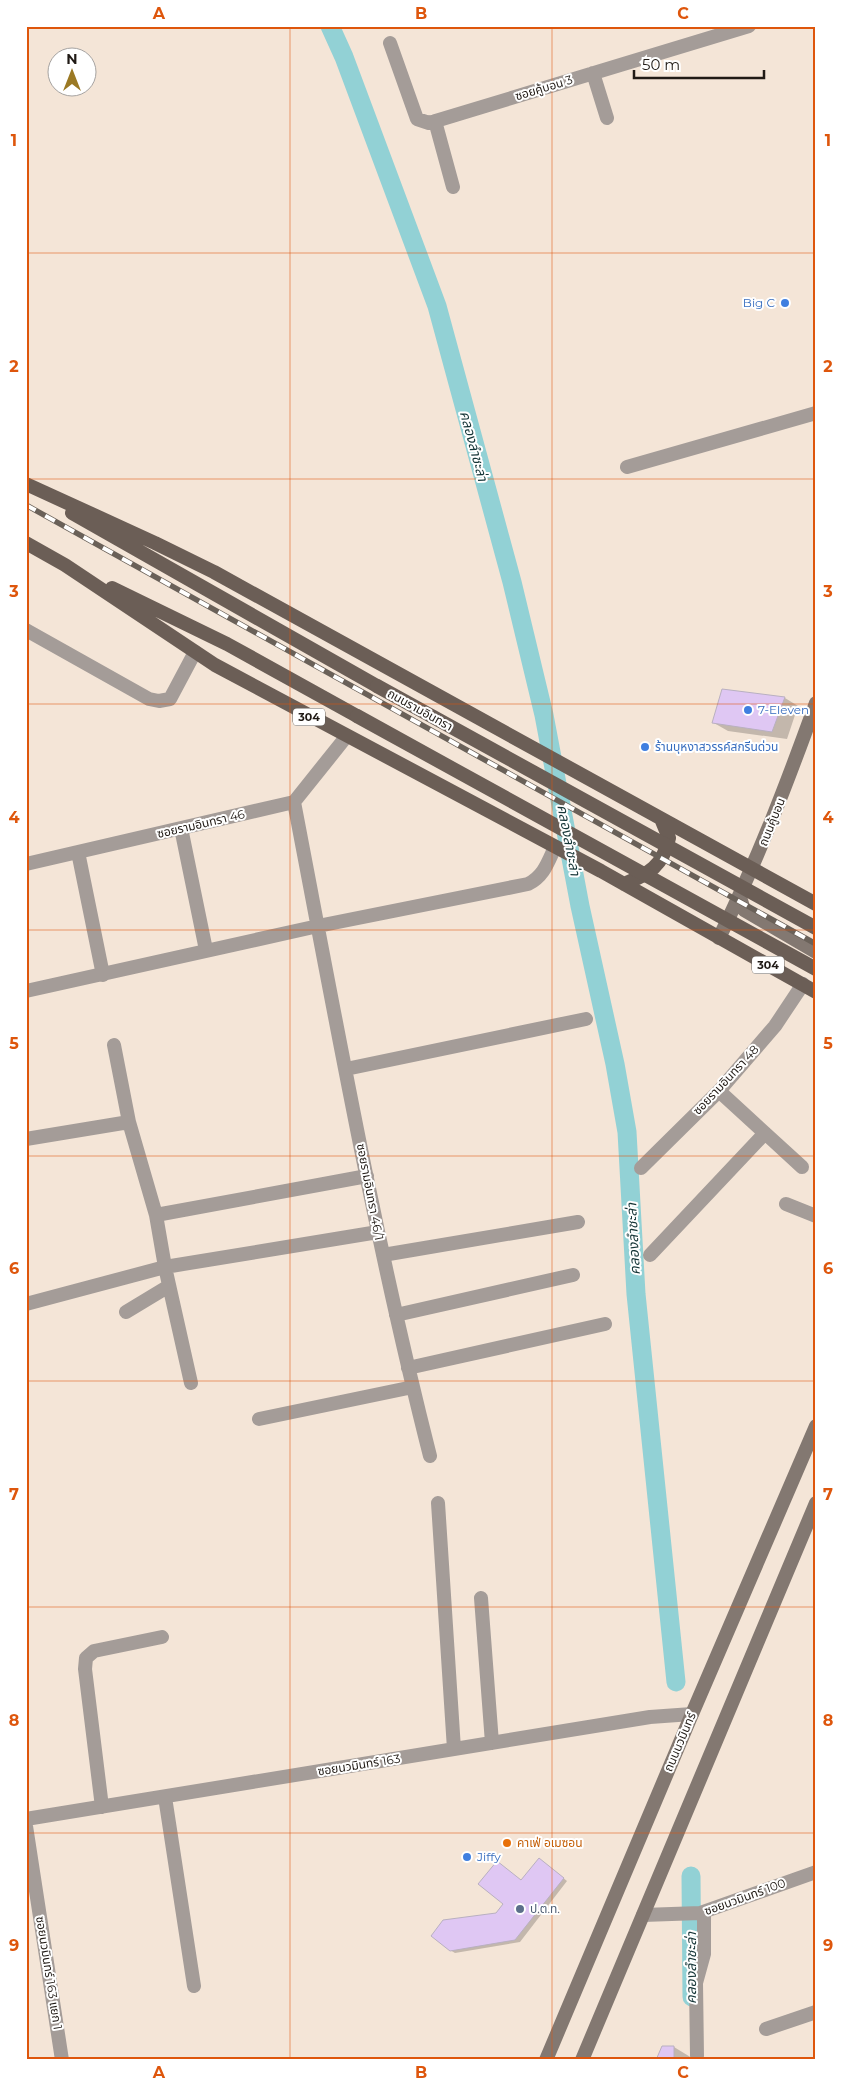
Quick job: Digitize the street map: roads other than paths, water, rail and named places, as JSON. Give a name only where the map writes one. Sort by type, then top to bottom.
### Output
[{"type":"main road","name":"ถนนรามอินทรา","points":[[26,485],[377,686],[816,928]]},
{"type":"main road","name":"ถนนรามอินทรา","points":[[26,485],[147,539],[214,572],[816,904]]},
{"type":"main road","name":"304","points":[[27,544],[65,565],[227,644],[816,968]]},
{"type":"main road","name":"304","points":[[65,565],[215,665],[346,737],[601,871],[816,992]]},
{"type":"main road","name":"ถนนคู้บอน","points":[[719,938],[753,869],[815,709]]},
{"type":"main road","points":[[624,884],[641,877],[662,860],[669,838],[662,820]]},
{"type":"main road","points":[[740,897],[744,910],[816,952]]},
{"type":"main road","name":"ถนนนวมินทร์","points":[[546,2060],[816,1426]]},
{"type":"main road","points":[[582,2060],[816,1503]]},
{"type":"street","name":"ซอยคู้บอน 3","points":[[435,121],[749,26]]},
{"type":"street","points":[[390,43],[417,118],[428,123],[435,121],[454,187]]},
{"type":"street","points":[[593,74],[607,118]]},
{"type":"street","points":[[627,467],[816,413]]},
{"type":"street","points":[[26,630],[150,698],[159,701],[170,698],[195,652]]},
{"type":"street","points":[[294,802],[346,737]]},
{"type":"street","name":"ซอยรามอินทรา 46","points":[[26,864],[294,802]]},
{"type":"street","name":"ซอยรามอินทรา 46/1","points":[[294,802],[378,1232],[412,1387],[430,1456]]},
{"type":"street","points":[[181,828],[206,950]]},
{"type":"street","points":[[26,991],[318,926],[528,884],[536,880],[559,849]]},
{"type":"street","points":[[78,852],[104,975]]},
{"type":"street","name":"ซอยรามอินทรา 48","points":[[640,1168],[719,1091],[775,1026],[803,984]]},
{"type":"street","points":[[346,1069],[586,1019]]},
{"type":"street","points":[[114,1045],[129,1122],[156,1216],[165,1267],[191,1383]]},
{"type":"street","points":[[719,1091],[802,1167]]},
{"type":"street","points":[[26,1139],[129,1122]]},
{"type":"street","points":[[650,1255],[765,1133]]},
{"type":"street","points":[[156,1216],[367,1176]]},
{"type":"street","points":[[786,1204],[816,1216]]},
{"type":"street","points":[[383,1255],[578,1222]]},
{"type":"street","points":[[26,1304],[165,1267],[378,1232]]},
{"type":"street","points":[[396,1315],[573,1275]]},
{"type":"street","points":[[126,1312],[169,1286]]},
{"type":"street","points":[[408,1368],[605,1324]]},
{"type":"street","points":[[258,1419],[412,1387]]},
{"type":"street","points":[[438,1503],[454,1749]]},
{"type":"street","points":[[481,1598],[492,1743]]},
{"type":"street","points":[[102,1807],[85,1669],[86,1658],[94,1651],[162,1637]]},
{"type":"street","name":"ซอยนวมินทร์ 163","points":[[26,1819],[650,1717],[692,1714]]},
{"type":"street","points":[[166,1797],[194,1986]]},
{"type":"street","name":"ซอยนวมินทร์ 163 แยก 1","points":[[26,1826],[62,2060]]},
{"type":"street","name":"ซอยนวมินทร์ 100","points":[[643,1915],[702,1913],[816,1872]]},
{"type":"street","points":[[697,2056],[696,1983],[704,1954],[702,1913]]},
{"type":"street","points":[[766,2029],[816,2012]]},
{"type":"waterway","name":"คลองลำชะล่า","points":[[330,26],[344,57],[437,306],[512,582],[544,715],[580,906],[615,1064],[627,1132],[636,1294],[676,1682]]},
{"type":"waterway","name":"คลองลำชะล่า","points":[[691,1876],[692,1997]]},
{"type":"railway","points":[[26,505],[816,944]]},
{"type":"place","name":"Big C","points":[[785,303]]},
{"type":"place","name":"7-Eleven","points":[[748,710]]},
{"type":"place","name":"ร้านบุหงาสวรรค์สกรีนด่วน","points":[[645,747]]},
{"type":"place","name":"คาเฟ่ อเมซอน","points":[[507,1843]]},
{"type":"place","name":"Jiffy","points":[[467,1857]]},
{"type":"place","name":"ป.ต.ท.","points":[[520,1909]]}]
